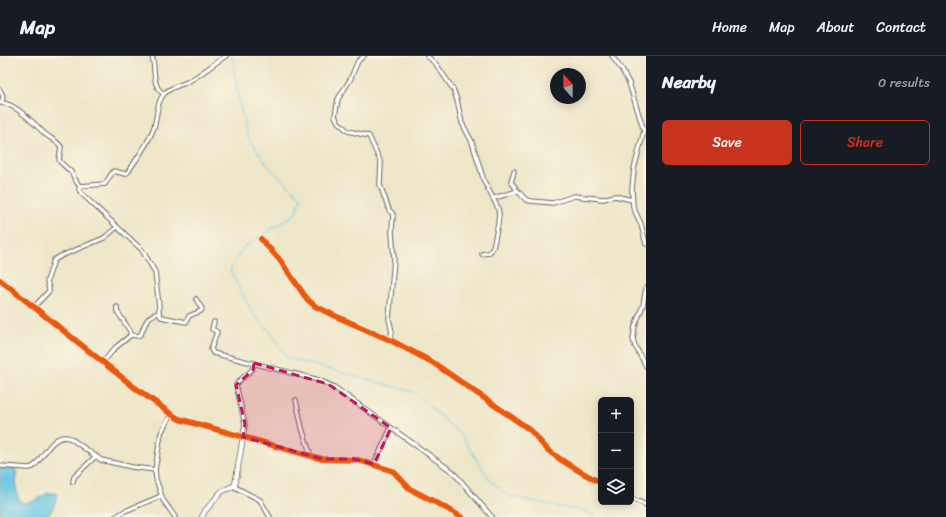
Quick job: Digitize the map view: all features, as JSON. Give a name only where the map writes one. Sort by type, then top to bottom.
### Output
[{"type":"street","points":[[152,56],[157,86],[160,92],[164,94]]},
{"type":"street","points":[[80,186],[104,185],[114,171],[119,171],[125,174],[128,172],[142,154],[151,136],[155,125],[157,106],[164,94],[172,88],[189,82],[226,56]]},
{"type":"street","points":[[364,56],[358,61],[350,80],[338,99],[335,116],[338,122],[348,131],[369,136],[380,160],[380,185],[389,210],[393,214],[394,265],[389,321],[392,332],[390,340]]},
{"type":"street","points":[[427,56],[436,64],[453,89],[462,123],[472,142],[484,180],[498,208],[499,218],[493,248],[489,253],[482,254]]},
{"type":"street","points":[[612,56],[629,83],[644,126],[644,134],[632,181],[632,200],[635,213],[641,224],[646,244]]},
{"type":"street","points":[[0,90],[3,96],[1,102],[12,106],[19,111],[59,144],[61,147],[59,160],[62,165],[72,173],[80,186],[80,192],[139,246],[154,268],[159,313],[161,317],[186,322],[189,316],[201,311],[202,309],[196,299]]},
{"type":"street","points":[[514,171],[511,182],[526,200],[553,203],[574,196],[603,199],[616,196],[632,200]]},
{"type":"street","points":[[494,198],[517,191]]},
{"type":"street","points":[[34,307],[49,292],[47,281],[54,260],[104,238],[117,227]]},
{"type":"street","points":[[260,239],[279,259],[307,299],[312,303],[333,316],[390,340],[443,368],[529,429],[540,443],[551,452],[574,468],[598,481]]},
{"type":"street","points":[[0,280],[134,387],[171,414],[191,423],[311,456],[329,460],[353,459],[374,464],[393,471],[410,489],[461,517]]},
{"type":"street","points":[[646,288],[643,305],[635,326],[633,339],[635,346],[646,366]]},
{"type":"street","points":[[117,307],[117,310],[131,335]]},
{"type":"street","points":[[103,362],[115,348],[131,335],[140,335],[149,317],[159,313]]},
{"type":"street","points":[[214,322],[212,330],[217,332],[211,349],[213,353],[328,384],[452,472],[492,517]]},
{"type":"street","points":[[202,517],[205,511],[221,492],[233,486],[237,480],[245,424],[236,385],[252,370],[254,363]]},
{"type":"street","points":[[296,400],[302,428],[311,456]]},
{"type":"street","points":[[171,414],[160,433],[155,470],[161,496],[175,517]]},
{"type":"street","points":[[374,464],[391,428]]},
{"type":"street","points":[[0,466],[33,467],[53,443],[64,436],[70,438],[104,461],[155,470]]},
{"type":"street","points":[[74,482],[74,477],[96,456]]},
{"type":"street","points":[[233,486],[260,500],[270,517]]},
{"type":"street","points":[[115,517],[125,511],[161,496]]},
{"type":"street","points":[[634,499],[646,505]]},
{"type":"highlighted area","points":[[254,363],[328,384],[391,428],[374,464],[353,459],[322,459],[243,437],[245,424],[236,385],[253,370]]},
{"type":"water","points":[[0,467],[13,468],[16,470],[16,488],[19,500],[22,503],[34,501],[48,493],[56,493],[58,495],[52,509],[46,517],[0,517]]},
{"type":"waterway","points":[[232,56],[239,101],[247,136],[269,167],[301,197],[296,213],[243,248],[230,270],[253,314],[272,334],[287,358],[414,392],[461,435],[490,480],[508,496],[587,511],[594,517]]},
{"type":"cycle path","points":[[261,239],[279,259],[307,299],[315,306],[390,340],[432,362],[529,429],[554,455],[573,468],[598,481]]},
{"type":"cycle path","points":[[0,280],[134,387],[179,419],[322,459],[358,460],[393,471],[410,489],[461,517]]}]
